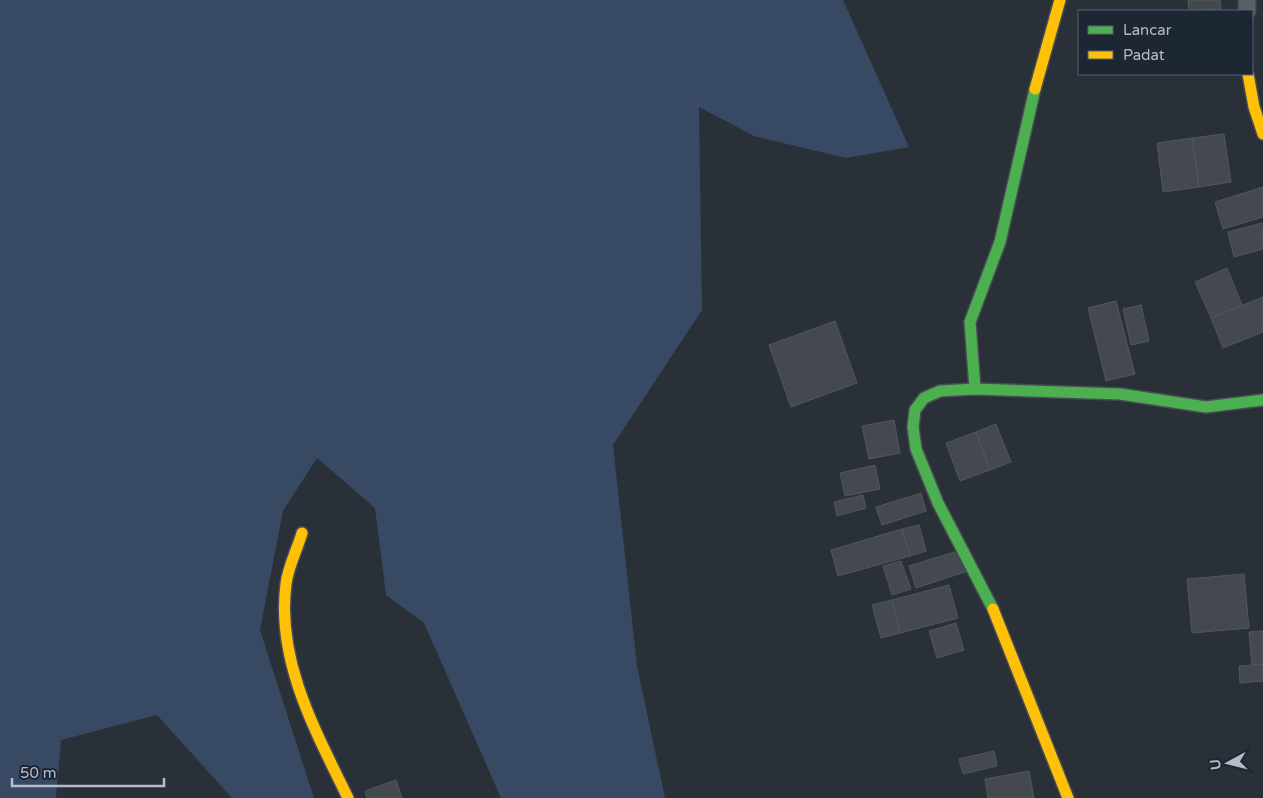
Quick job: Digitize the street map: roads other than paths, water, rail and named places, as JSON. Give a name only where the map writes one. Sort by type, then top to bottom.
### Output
[{"type":"street","points":[[975,389],[970,322],[1000,242],[1036,86],[1060,0]]},
{"type":"street","points":[[1248,75],[1254,107],[1263,134]]},
{"type":"street","points":[[1068,798],[997,617],[938,503],[916,448],[913,427],[916,410],[924,398],[940,391],[975,389],[1120,394],[1206,406],[1263,400]]},
{"type":"street","points":[[302,533],[286,583],[286,635],[297,686],[348,798]]},
{"type":"water","points":[[0,0],[843,0],[909,147],[846,158],[754,136],[699,107],[702,310],[613,445],[637,666],[665,798],[501,798],[424,623],[386,595],[375,508],[317,458],[283,511],[260,630],[314,798],[232,798],[157,715],[61,740],[56,798],[0,798]]}]
